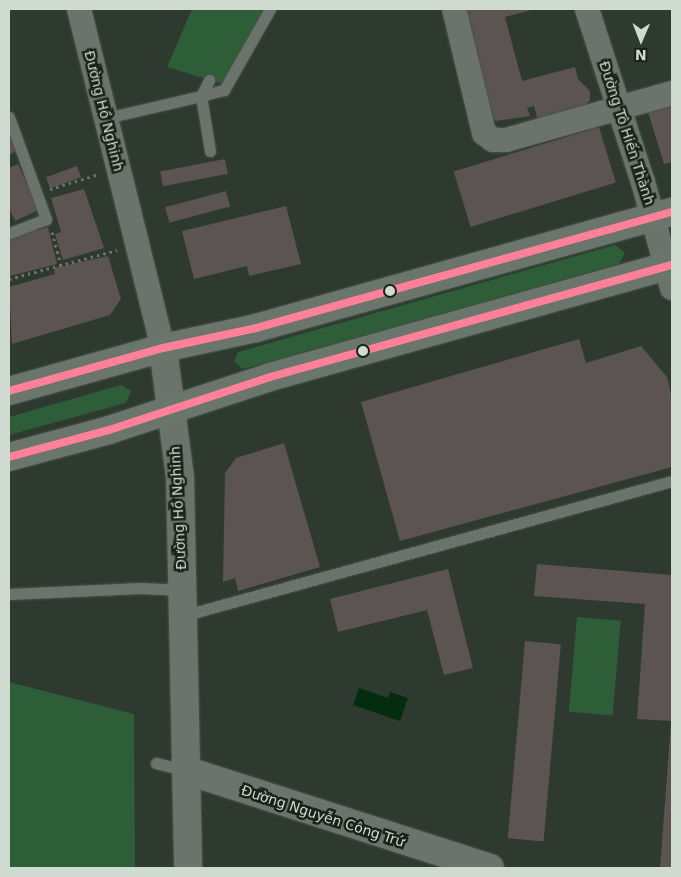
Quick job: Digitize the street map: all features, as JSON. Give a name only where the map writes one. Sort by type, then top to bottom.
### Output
[{"type":"main road","points":[[9,391],[163,348],[256,328],[663,215]]},
{"type":"main road","points":[[9,457],[109,430],[170,408],[670,273]]},
{"type":"street","name":"Đường Hồ Nghinh","points":[[79,9],[163,348],[180,478],[188,771],[188,868]]},
{"type":"street","points":[[454,9],[484,133],[493,140],[506,140],[672,93]]},
{"type":"street","name":"Đường Tô Hiến Thành","points":[[587,9],[619,107],[663,215],[670,273]]},
{"type":"street","name":"Đường Nguyễn Công Trứ","points":[[188,771],[490,868]]},
{"type":"lane","points":[[106,118],[224,90],[270,9]]},
{"type":"lane","points":[[209,80],[201,96],[210,151]]},
{"type":"lane","points":[[9,117],[46,219],[9,233]]},
{"type":"lane","points":[[9,594],[141,588],[182,603],[672,481]]},
{"type":"lane","name":"Đường Nguyễn Công Trứ","points":[[156,763],[188,771]]},
{"type":"path","points":[[50,189],[119,168]]},
{"type":"path","points":[[46,219],[61,265]]},
{"type":"path","points":[[9,279],[120,249]]},
{"type":"shaded area","points":[[192,9],[264,9],[223,84],[167,67]]},
{"type":"shaded area","points":[[615,245],[625,253],[619,264],[243,369],[234,362],[238,352]]},
{"type":"shaded area","points":[[121,385],[131,391],[126,403],[9,435],[9,417]]},
{"type":"shaded area","points":[[577,617],[621,621],[613,715],[569,712]]},
{"type":"shaded area","points":[[9,682],[134,714],[135,868],[9,868]]},
{"type":"shaded area","points":[[359,688],[388,698],[390,692],[408,698],[400,721],[353,705]]},
{"type":"building","points":[[460,9],[535,9],[505,17],[522,81],[575,67],[578,79],[590,91],[590,100],[585,106],[538,121],[534,106],[527,108],[530,116],[496,121],[488,115]]},
{"type":"building","points":[[672,101],[672,162],[664,164],[647,109]]},
{"type":"building","points":[[599,127],[616,182],[471,227],[454,171]]},
{"type":"building","points":[[9,129],[18,150],[9,155]]},
{"type":"building","points":[[225,159],[228,174],[163,186],[160,172]]},
{"type":"building","points":[[18,164],[39,210],[15,221],[9,208],[9,168]]},
{"type":"building","points":[[77,166],[81,177],[50,189],[46,177]]},
{"type":"building","points":[[84,189],[104,248],[63,260],[55,234],[61,232],[51,198]]},
{"type":"building","points":[[226,191],[230,206],[169,223],[165,207]]},
{"type":"building","points":[[286,206],[301,264],[249,276],[247,266],[194,279],[182,231]]},
{"type":"building","points":[[48,227],[57,264],[10,276],[9,237]]},
{"type":"building","points":[[108,256],[121,299],[110,315],[12,344],[9,287],[55,274],[54,268]]},
{"type":"building","points":[[579,339],[586,363],[641,346],[667,377],[672,399],[672,467],[400,541],[361,402]]},
{"type":"building","points":[[284,443],[320,567],[238,591],[235,578],[223,582],[225,473],[236,458]]},
{"type":"building","points":[[537,564],[672,575],[671,721],[637,719],[645,604],[534,596]]},
{"type":"building","points":[[448,569],[473,668],[444,675],[427,610],[338,632],[330,599]]},
{"type":"building","points":[[525,641],[561,644],[544,841],[508,838]]},
{"type":"building","points":[[671,723],[672,868],[660,868]]},
{"type":"transit line","points":[[9,391],[163,348],[256,328],[672,212]]},
{"type":"transit line","points":[[9,457],[109,430],[270,377],[672,265]]}]
